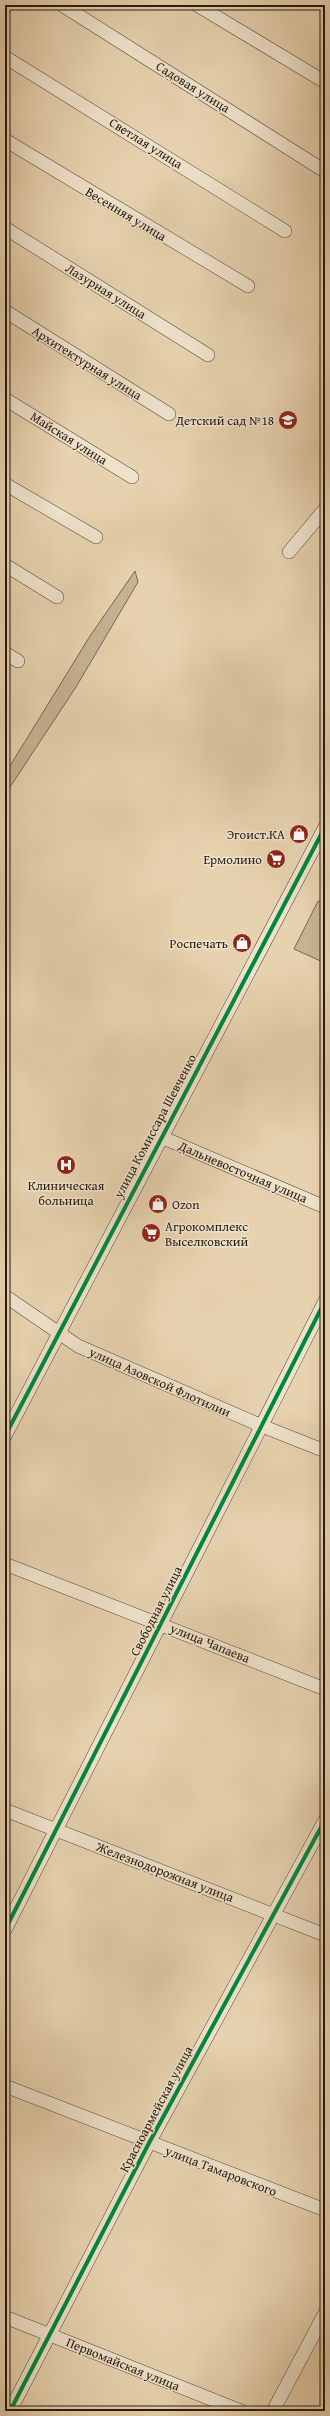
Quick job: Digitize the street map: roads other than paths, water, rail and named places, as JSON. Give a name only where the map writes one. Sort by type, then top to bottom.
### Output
[{"type":"street","name":"Садовая улица","points":[[62,5],[323,170]]},
{"type":"street","points":[[197,5],[325,82]]},
{"type":"street","name":"Светлая улица","points":[[5,57],[285,231]]},
{"type":"street","name":"Весенняя улица","points":[[5,140],[248,286]]},
{"type":"street","name":"Лазурная улица","points":[[5,228],[208,355]]},
{"type":"street","name":"Архитектурная улица","points":[[5,311],[169,414]]},
{"type":"street","name":"Майская улица","points":[[5,399],[132,477]]},
{"type":"street","points":[[5,484],[96,537]]},
{"type":"street","points":[[289,552],[325,509]]},
{"type":"street","points":[[5,565],[57,597]]},
{"type":"street","points":[[5,653],[18,661]]},
{"type":"street","name":"улица Комиссара Шевченко","points":[[5,1436],[325,827]]},
{"type":"street","name":"Дальневосточная улица","points":[[161,1137],[325,1207]]},
{"type":"street","name":"улица Азовской Флотилии","points":[[5,1296],[78,1346],[262,1426],[325,1451]]},
{"type":"street","name":"Свободная улица","points":[[5,1930],[57,1831],[325,1301]]},
{"type":"street","name":"улица Чапаева","points":[[5,1564],[161,1623],[325,1689]]},
{"type":"street","name":"Железнодорожная улица","points":[[5,1810],[325,1935]]},
{"type":"street","name":"Красноармейская улица","points":[[10,2411],[149,2143],[325,1820]]},
{"type":"street","name":"улица Тамаровского","points":[[5,2086],[325,2210]]},
{"type":"street","points":[[273,2411],[325,2313]]},
{"type":"street","name":"Первомайская улица","points":[[5,2317],[241,2411]]},
{"type":"place","name":"Детский сад №18","points":[[288,420]]},
{"type":"place","name":"Эгоист.КА","points":[[299,834]]},
{"type":"place","name":"Ермолино","points":[[276,859]]},
{"type":"place","name":"Роспечать","points":[[242,943]]},
{"type":"place","name":"Клиническая больница","points":[[66,1165]]},
{"type":"place","name":"Ozon","points":[[158,1204]]},
{"type":"place","name":"Агрокомплекс Выселковский","points":[[151,1233]]}]
